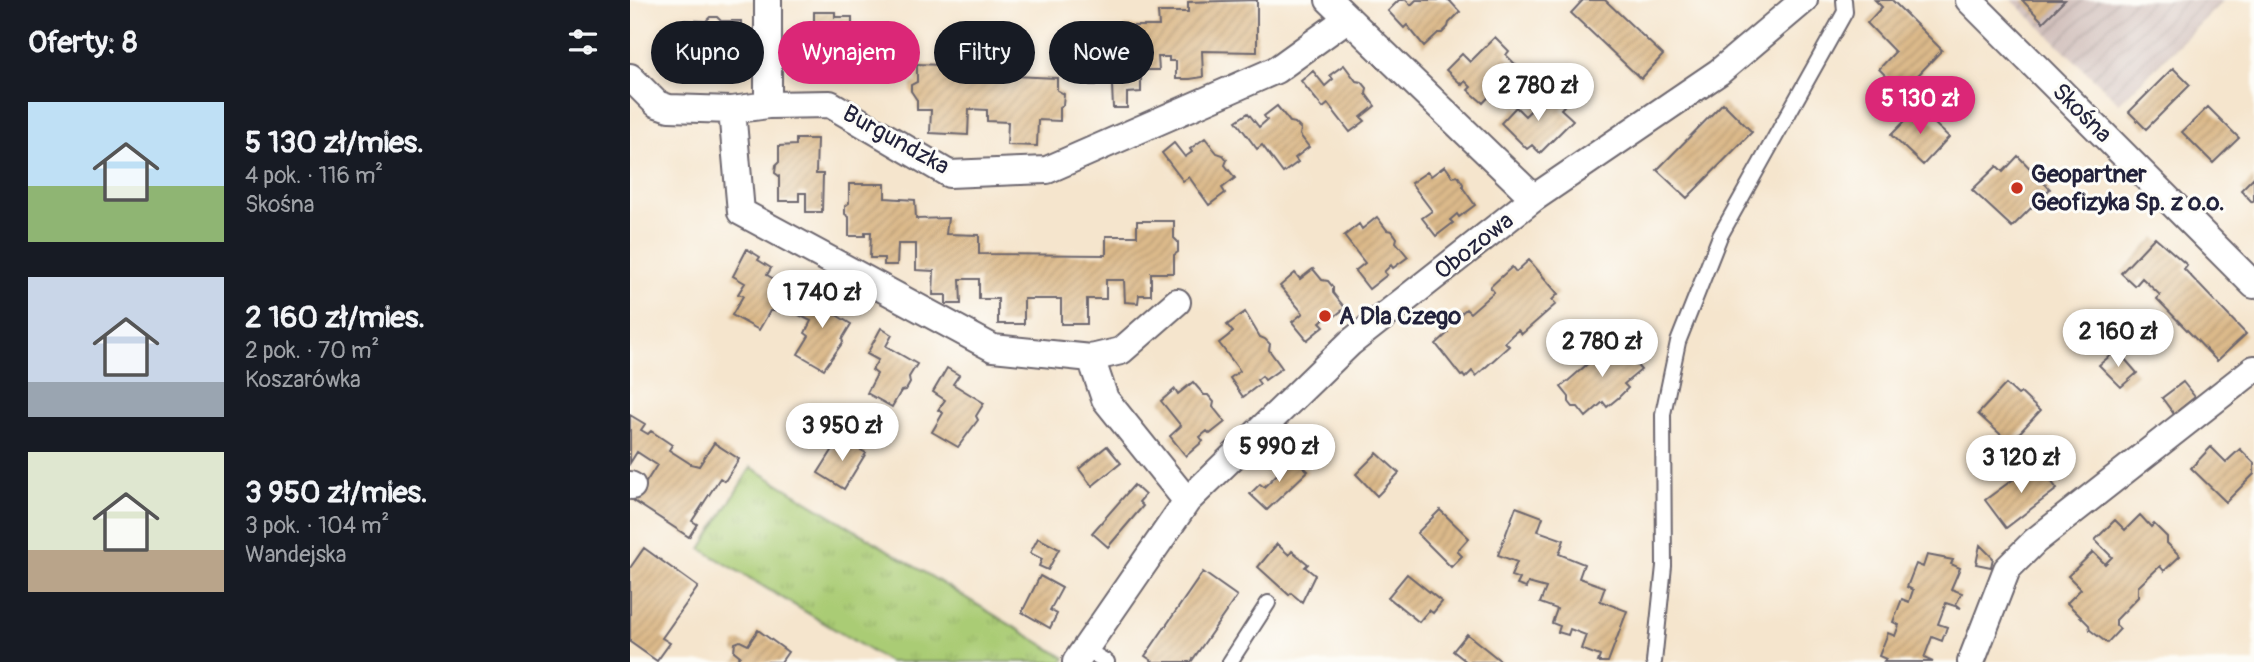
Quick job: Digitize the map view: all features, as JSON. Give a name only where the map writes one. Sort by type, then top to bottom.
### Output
[{"type":"street","points":[[768,0],[768,105]]},
{"type":"street","name":"Obozowa","points":[[1089,658],[1187,501],[1350,343],[1534,198],[1719,72],[1804,0]]},
{"type":"street","name":"Skośna","points":[[1969,0],[2254,285]]},
{"type":"street","points":[[1338,9],[1534,198]]},
{"type":"street","name":"Burgundzka","points":[[630,77],[663,107],[698,111],[768,105],[830,104],[949,174],[1047,170],[1276,70],[1338,9]]},
{"type":"street","points":[[732,110],[741,212],[993,348],[1091,358],[1121,351],[1177,302]]},
{"type":"street","points":[[1091,358],[1105,399],[1187,501]]},
{"type":"street","points":[[1971,662],[2007,569],[2035,541],[2254,369]]},
{"type":"lane","points":[[1654,662],[1664,566],[1663,414],[1678,342],[1720,236],[1845,12],[1844,0]]},
{"type":"lane","points":[[1230,662],[1268,603]]},
{"type":"shaded area","points":[[2012,0],[2224,0],[2119,103]]},
{"type":"green space","points":[[751,467],[1065,658],[1063,662],[889,662],[701,549]]},
{"type":"building","points":[[1257,0],[1257,52],[1202,51],[1203,77],[1176,79],[1176,61],[1169,61],[1169,57],[1158,57],[1159,70],[1154,70],[1154,26],[1159,26],[1158,12],[1188,12],[1188,2]]},
{"type":"building","points":[[1399,0],[1406,0],[1411,5],[1416,0],[1449,0],[1460,12],[1442,33],[1438,33],[1424,46],[1407,25],[1404,28],[1388,11]]},
{"type":"building","points":[[1583,0],[1605,0],[1663,55],[1641,79],[1571,13]]},
{"type":"building","points":[[1875,0],[1892,0],[1942,50],[1902,92],[1879,69],[1895,52],[1867,23],[1882,7]]},
{"type":"building","points":[[2022,0],[2065,0],[2043,22]]},
{"type":"building","points":[[814,12],[835,12],[835,17],[852,17],[852,21],[814,21]]},
{"type":"building","points":[[710,17],[717,17],[721,21],[706,21]]},
{"type":"building","points":[[1495,37],[1509,51],[1506,55],[1518,67],[1508,77],[1507,83],[1501,89],[1496,89],[1483,103],[1468,90],[1471,87],[1465,81],[1462,85],[1446,70],[1462,54],[1470,62]]},
{"type":"building","points":[[920,64],[934,65],[934,84],[1035,84],[1035,77],[1049,78],[1049,84],[1057,84],[1057,90],[1064,94],[1063,105],[1060,107],[1060,121],[1038,120],[1037,146],[1007,145],[1008,122],[987,121],[987,110],[969,109],[968,135],[930,133],[931,110],[917,110],[917,100],[911,91],[911,85],[920,84]]},
{"type":"building","points":[[1344,65],[1356,81],[1362,82],[1367,88],[1366,94],[1375,106],[1361,117],[1365,121],[1350,132],[1328,104],[1323,108],[1301,81],[1313,71],[1325,86],[1333,79],[1330,75]]},
{"type":"building","points":[[2173,68],[2190,85],[2146,129],[2129,112]]},
{"type":"building","points":[[1141,84],[1141,92],[1127,93],[1127,108],[1113,108],[1112,85],[1090,85]]},
{"type":"building","points":[[1550,92],[1564,106],[1561,109],[1573,120],[1540,153],[1532,145],[1527,149],[1501,123],[1516,107],[1525,116]]},
{"type":"building","points":[[1723,103],[1752,132],[1687,198],[1657,170]]},
{"type":"building","points":[[1277,106],[1290,122],[1301,129],[1300,135],[1309,147],[1295,158],[1298,162],[1283,173],[1262,145],[1257,149],[1236,121],[1248,113],[1259,127],[1267,120],[1264,116]]},
{"type":"building","points":[[2208,107],[2239,138],[2213,163],[2182,132]]},
{"type":"building","points":[[1918,108],[1949,137],[1923,165],[1891,135]]},
{"type":"building","points":[[1205,138],[1217,153],[1227,160],[1225,165],[1235,178],[1222,188],[1225,193],[1209,205],[1189,177],[1183,181],[1162,153],[1174,143],[1185,157],[1192,152],[1190,149]]},
{"type":"building","points":[[796,139],[817,139],[816,174],[823,174],[822,212],[806,212],[806,193],[799,193],[799,201],[779,201],[779,176],[775,173],[779,162],[779,146],[796,145]]},
{"type":"building","points":[[2018,156],[2050,189],[2012,227],[1972,190],[1997,166],[2003,172]]},
{"type":"building","points":[[1445,166],[1453,177],[1458,176],[1475,205],[1459,217],[1457,214],[1450,220],[1453,223],[1436,236],[1422,218],[1432,211],[1411,183],[1427,172],[1431,176]]},
{"type":"building","points":[[2254,177],[2254,200],[2252,202],[2241,190]]},
{"type":"building","points":[[849,184],[885,184],[885,198],[915,200],[916,219],[948,218],[946,234],[979,235],[979,254],[1106,255],[1106,236],[1137,236],[1137,221],[1174,221],[1174,238],[1178,242],[1178,252],[1174,255],[1174,273],[1151,273],[1151,295],[1139,295],[1138,303],[1125,302],[1124,280],[1106,280],[1106,299],[1087,299],[1087,324],[1061,324],[1061,299],[1024,299],[1024,324],[998,324],[998,299],[979,299],[979,279],[960,279],[961,304],[946,304],[946,295],[933,295],[934,271],[916,270],[916,244],[898,244],[897,265],[884,265],[884,258],[870,258],[871,232],[865,232],[865,236],[849,236],[849,217],[845,214],[845,206],[849,203]]},
{"type":"building","points":[[1377,217],[1387,230],[1392,231],[1397,238],[1396,242],[1408,257],[1393,268],[1391,265],[1384,272],[1387,275],[1369,289],[1355,271],[1365,263],[1344,236],[1359,224],[1362,229]]},
{"type":"building","points":[[2155,237],[2187,265],[2184,269],[2246,334],[2217,361],[2157,299],[2160,295],[2142,278],[2135,286],[2121,273]]},
{"type":"building","points":[[747,249],[771,268],[767,275],[784,285],[777,298],[779,304],[775,311],[770,311],[759,330],[732,315],[743,296],[738,294],[745,283],[733,276]]},
{"type":"building","points":[[1529,260],[1558,294],[1552,300],[1556,304],[1522,334],[1518,330],[1512,335],[1505,342],[1509,346],[1476,376],[1472,371],[1465,378],[1461,376],[1436,344],[1448,333],[1444,328],[1466,309],[1470,313],[1494,292],[1490,287],[1512,267],[1516,272]]},
{"type":"building","points":[[1313,269],[1322,280],[1328,281],[1333,287],[1333,293],[1345,308],[1330,320],[1327,316],[1320,322],[1324,326],[1307,340],[1292,322],[1303,313],[1280,286],[1295,273],[1300,279]]},
{"type":"building","points":[[814,289],[838,304],[833,313],[851,324],[842,339],[843,342],[824,369],[798,354],[809,336],[805,333],[811,321],[799,315]]},
{"type":"building","points":[[1245,312],[1260,337],[1270,344],[1269,350],[1282,368],[1265,380],[1262,376],[1257,380],[1260,384],[1243,397],[1230,378],[1240,371],[1219,343],[1233,332],[1227,325]]},
{"type":"building","points":[[881,328],[892,335],[886,346],[917,364],[909,377],[910,383],[906,390],[901,391],[892,407],[867,393],[877,374],[872,370],[878,360],[867,354]]},
{"type":"building","points":[[1615,340],[1623,350],[1629,350],[1632,360],[1641,370],[1624,384],[1628,388],[1618,398],[1607,407],[1603,402],[1586,417],[1578,407],[1573,407],[1561,387]]},
{"type":"building","points":[[2117,350],[2137,373],[2121,387],[2099,365]]},
{"type":"building","points":[[947,368],[959,375],[953,384],[984,403],[976,416],[978,420],[958,447],[932,432],[943,413],[938,410],[945,400],[933,392]]},
{"type":"building","points":[[1193,382],[1214,402],[1213,407],[1225,422],[1210,434],[1207,431],[1200,437],[1203,441],[1186,456],[1170,436],[1181,426],[1161,401],[1175,389],[1178,394]]},
{"type":"building","points":[[2183,382],[2195,397],[2174,414],[2162,398]]},
{"type":"building","points":[[2006,384],[2018,395],[2021,393],[2040,411],[2010,443],[1978,414]]},
{"type":"building","points":[[630,415],[645,424],[641,430],[648,434],[651,431],[672,445],[669,450],[691,464],[699,466],[714,443],[739,459],[725,481],[720,478],[692,521],[697,524],[689,537],[634,501],[657,465],[637,452],[630,463]]},
{"type":"building","points":[[840,438],[866,453],[844,489],[818,473]]},
{"type":"building","points":[[1107,446],[1121,463],[1092,486],[1079,469]]},
{"type":"building","points":[[2211,447],[2226,462],[2240,449],[2254,463],[2254,474],[2226,502],[2191,468]]},
{"type":"building","points":[[1377,453],[1399,473],[1377,496],[1356,474]]},
{"type":"building","points":[[1294,458],[1308,471],[1267,510],[1250,494],[1260,484],[1264,487]]},
{"type":"building","points":[[2037,462],[2057,489],[2006,528],[1985,500]]},
{"type":"building","points":[[1134,485],[1145,495],[1139,502],[1143,506],[1108,547],[1092,533]]},
{"type":"building","points":[[1516,507],[1543,517],[1538,531],[1564,540],[1559,554],[1584,564],[1579,578],[1605,587],[1600,601],[1627,611],[1608,662],[1598,662],[1600,656],[1581,649],[1586,635],[1570,629],[1568,635],[1558,632],[1560,626],[1552,623],[1557,609],[1540,603],[1546,588],[1528,583],[1526,588],[1517,585],[1520,579],[1511,576],[1517,562],[1498,555]]},
{"type":"building","points":[[1440,510],[1469,538],[1457,551],[1462,556],[1451,567],[1417,533]]},
{"type":"building","points":[[2140,515],[2151,527],[2154,524],[2167,537],[2167,543],[2180,556],[2164,571],[2160,566],[2138,587],[2138,597],[2116,620],[2120,629],[2107,643],[2090,630],[2089,625],[2067,603],[2081,589],[2068,576],[2093,552],[2105,564],[2112,557],[2095,540],[2115,520],[2125,530]]},
{"type":"building","points":[[1038,538],[1059,549],[1048,570],[1039,566],[1042,559],[1030,553]]},
{"type":"building","points":[[1277,544],[1289,555],[1292,551],[1308,564],[1305,567],[1315,575],[1302,602],[1291,593],[1289,595],[1258,567]]},
{"type":"building","points":[[1980,545],[1993,558],[1991,567],[1976,564]]},
{"type":"building","points":[[644,548],[698,587],[662,638],[670,643],[657,661],[630,642],[630,568]]},
{"type":"building","points":[[1927,555],[1953,560],[1951,564],[1960,568],[1951,589],[1962,593],[1956,604],[1961,608],[1946,603],[1938,624],[1947,627],[1942,641],[1932,637],[1924,658],[1933,662],[1884,662],[1886,659],[1879,656],[1888,633],[1895,636],[1899,625],[1893,622],[1902,599],[1909,602],[1913,590],[1907,587],[1916,564],[1923,567]]},
{"type":"building","points":[[1203,572],[1237,596],[1191,662],[1154,662],[1145,656]]},
{"type":"building","points":[[1407,574],[1442,602],[1433,613],[1429,610],[1419,622],[1388,597]]},
{"type":"building","points":[[1040,576],[1062,588],[1050,610],[1057,614],[1050,628],[1022,612]]},
{"type":"building","points":[[758,630],[788,652],[781,662],[735,662],[740,656],[734,651],[735,643],[740,641],[748,645]]},
{"type":"building","points":[[1467,634],[1502,662],[1467,662],[1453,651]]},
{"type":"place","name":"Geopartner Geofizyka Sp. z o.o.","points":[[2017,188]]},
{"type":"place","name":"A Dla Czego","points":[[1325,316]]}]
